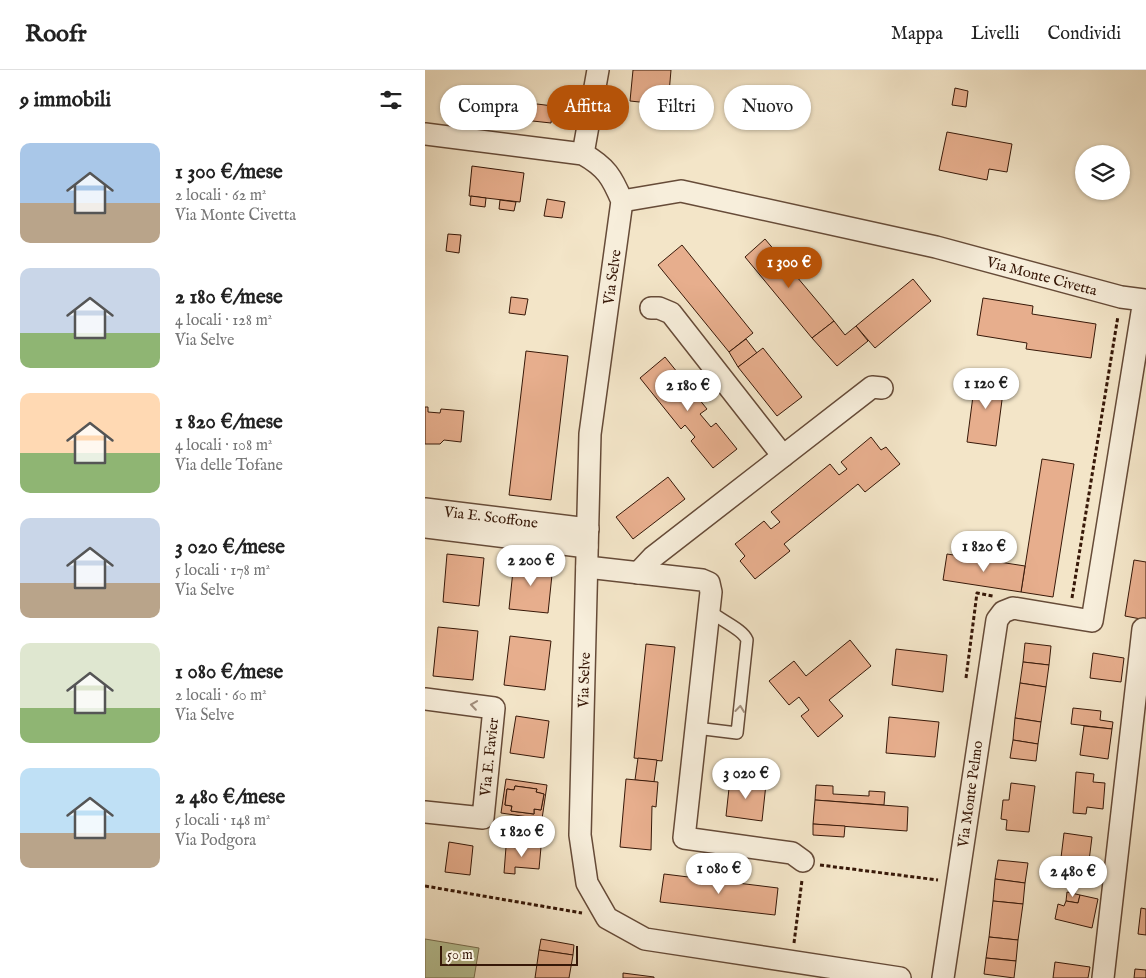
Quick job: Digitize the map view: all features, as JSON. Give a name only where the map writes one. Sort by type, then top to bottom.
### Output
[{"type":"street","points":[[583,154],[598,70]]},
{"type":"street","points":[[426,138],[583,154],[599,162],[612,178],[622,201]]},
{"type":"street","name":"Via Monte Civetta","points":[[622,201],[681,191],[936,247],[1121,297],[1145,300],[1091,621],[1018,608],[1003,612]]},
{"type":"street","name":"Via Selve","points":[[607,918],[587,883],[580,835],[590,434],[622,201]]},
{"type":"street","points":[[651,308],[659,308],[671,313],[783,456]]},
{"type":"street","points":[[638,573],[653,557],[872,387],[883,388]]},
{"type":"street","name":"Via E. Scoffone","points":[[426,522],[587,548],[638,573],[706,581],[711,588],[684,838],[791,853],[803,861]]},
{"type":"street","name":"Via Monte Pelmo","points":[[943,978],[995,625],[1003,612]]},
{"type":"street","points":[[1103,978],[1145,630]]},
{"type":"street","name":"Via E. Favier","points":[[425,699],[494,708],[483,818],[425,812]]},
{"type":"street","points":[[607,918],[645,939],[865,975],[901,978]]},
{"type":"lane","points":[[696,728],[737,733],[747,640],[742,632],[719,619],[709,610]]},
{"type":"path","points":[[793,951],[803,861],[823,866],[940,880]]},
{"type":"path","points":[[425,886],[607,918]]},
{"type":"green space","points":[[425,939],[479,948],[474,978],[425,978]]},
{"type":"building","points":[[633,70],[671,70],[670,85],[639,85],[639,102],[630,101]]},
{"type":"building","points":[[955,88],[968,91],[966,107],[952,105]]},
{"type":"building","points":[[537,104],[547,105],[547,123],[537,121]]},
{"type":"building","points":[[947,132],[1012,144],[1007,172],[989,169],[987,180],[939,170]]},
{"type":"building","points":[[472,166],[524,173],[520,202],[469,196]]},
{"type":"building","points":[[471,196],[486,198],[485,207],[470,205]]},
{"type":"building","points":[[547,199],[565,202],[562,218],[544,216]]},
{"type":"building","points":[[500,200],[516,202],[514,211],[499,209]]},
{"type":"building","points":[[448,234],[461,235],[459,253],[446,251]]},
{"type":"building","points":[[765,239],[834,321],[812,338],[745,257]]},
{"type":"building","points":[[682,245],[753,333],[729,352],[658,265]]},
{"type":"building","points":[[913,279],[931,301],[875,348],[856,326]]},
{"type":"building","points":[[511,297],[528,299],[525,315],[509,313]]},
{"type":"building","points":[[983,298],[1033,306],[1032,314],[1096,324],[1091,358],[1026,349],[1027,343],[977,335]]},
{"type":"building","points":[[834,321],[845,335],[856,326],[868,341],[837,366],[812,338]]},
{"type":"building","points":[[746,339],[757,353],[738,367],[729,352]]},
{"type":"building","points":[[763,348],[802,397],[777,416],[738,367]]},
{"type":"building","points":[[526,351],[568,356],[551,500],[509,495]]},
{"type":"building","points":[[665,357],[707,409],[700,414],[711,427],[716,423],[737,449],[713,468],[691,441],[695,437],[685,425],[681,429],[640,378]]},
{"type":"building","points":[[976,373],[1005,377],[996,446],[967,442]]},
{"type":"building","points":[[425,407],[428,407],[428,412],[440,413],[441,409],[464,411],[461,442],[444,440],[440,444],[425,444]]},
{"type":"building","points":[[871,437],[881,450],[886,447],[900,464],[865,492],[858,484],[784,544],[790,551],[755,579],[740,561],[745,556],[735,544],[764,521],[771,529],[780,522],[771,512],[830,464],[839,475],[847,469],[841,462]]},
{"type":"building","points":[[1042,459],[1074,464],[1053,597],[1021,592]]},
{"type":"building","points":[[668,477],[685,499],[633,539],[616,517]]},
{"type":"building","points":[[447,554],[484,558],[479,606],[443,602]]},
{"type":"building","points":[[947,554],[1025,566],[1021,592],[943,580]]},
{"type":"building","points":[[1134,560],[1146,562],[1146,620],[1125,616]]},
{"type":"building","points":[[514,561],[553,565],[548,613],[509,609]]},
{"type":"building","points":[[438,627],[478,631],[473,680],[433,676]]},
{"type":"building","points":[[510,636],[551,641],[545,690],[504,685]]},
{"type":"building","points":[[850,640],[871,666],[829,700],[843,716],[818,737],[801,716],[809,710],[799,697],[789,705],[769,681],[794,661],[806,676]]},
{"type":"building","points":[[1025,643],[1051,646],[1049,665],[1023,662]]},
{"type":"building","points":[[646,644],[675,647],[662,761],[634,758]]},
{"type":"building","points":[[896,649],[947,655],[943,692],[892,685]]},
{"type":"building","points":[[1093,653],[1124,658],[1121,682],[1090,678]]},
{"type":"building","points":[[1023,662],[1049,665],[1046,687],[1020,683]]},
{"type":"building","points":[[1020,683],[1046,687],[1041,722],[1015,718]]},
{"type":"building","points":[[1073,708],[1101,711],[1100,720],[1113,722],[1112,729],[1071,724]]},
{"type":"building","points":[[516,716],[549,721],[544,758],[510,753]]},
{"type":"building","points":[[889,717],[939,722],[935,757],[886,753]]},
{"type":"building","points":[[1015,718],[1041,722],[1038,744],[1013,740]]},
{"type":"building","points":[[1084,726],[1112,729],[1108,759],[1080,755]]},
{"type":"building","points":[[1013,740],[1038,744],[1036,761],[1010,758]]},
{"type":"building","points":[[638,758],[657,760],[654,782],[635,780]]},
{"type":"building","points":[[1076,772],[1094,774],[1093,782],[1105,783],[1103,809],[1087,807],[1086,814],[1073,813]]},
{"type":"building","points":[[506,779],[547,785],[542,819],[501,813]],"holes":[[[515,786],[537,789],[536,792],[544,794],[541,810],[534,809],[534,814],[511,811],[512,806],[505,805],[507,789],[514,790]]]},
{"type":"building","points":[[626,779],[658,782],[656,807],[652,806],[651,850],[620,847]]},
{"type":"building","points":[[730,779],[766,784],[762,821],[726,816]]},
{"type":"building","points":[[1011,783],[1035,786],[1029,832],[1006,830],[1007,820],[1001,819],[1003,800],[1009,800]]},
{"type":"building","points":[[816,785],[833,786],[833,794],[869,796],[869,791],[885,792],[884,805],[815,800]]},
{"type":"building","points":[[515,786],[537,789],[536,792],[544,794],[541,810],[534,809],[534,814],[511,811],[512,806],[505,805],[507,789],[514,790]]},
{"type":"building","points":[[815,800],[908,807],[907,831],[813,824]]},
{"type":"building","points":[[813,824],[845,826],[844,837],[813,835]]},
{"type":"building","points":[[1064,833],[1092,837],[1088,869],[1060,866]]},
{"type":"building","points":[[449,842],[473,846],[470,875],[445,872]]},
{"type":"building","points":[[520,845],[541,847],[539,869],[515,867],[515,874],[504,873],[506,847],[520,848]]},
{"type":"building","points":[[998,860],[1028,863],[1025,883],[995,879]]},
{"type":"building","points":[[664,874],[778,888],[775,915],[660,902]]},
{"type":"building","points":[[995,879],[1025,883],[1023,904],[993,901]]},
{"type":"building","points":[[1067,892],[1080,895],[1078,903],[1066,901]]},
{"type":"building","points":[[1080,895],[1098,899],[1092,928],[1055,919],[1058,904],[1064,906],[1066,901],[1078,903]]},
{"type":"building","points":[[993,901],[1023,904],[1018,940],[989,937]]},
{"type":"building","points":[[1141,908],[1146,909],[1146,935],[1138,934]]},
{"type":"building","points":[[989,937],[1018,940],[1016,961],[986,958]]},
{"type":"building","points":[[541,939],[574,945],[573,955],[539,950]]},
{"type":"building","points":[[539,950],[573,955],[569,978],[535,978]]},
{"type":"building","points":[[986,958],[1016,961],[1014,978],[984,974]]},
{"type":"building","points":[[1055,962],[1090,967],[1088,978],[1053,978]]},
{"type":"building","points":[[1135,969],[1146,970],[1146,978],[1134,978]]},
{"type":"building","points":[[623,973],[654,977],[654,978],[623,978]]}]
